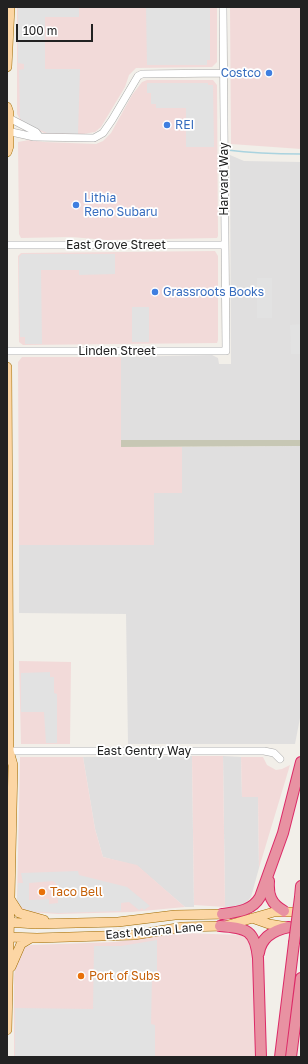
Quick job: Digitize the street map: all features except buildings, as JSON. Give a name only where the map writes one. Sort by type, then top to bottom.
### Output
[{"type":"highway","points":[[222,914],[243,911],[255,904],[262,891],[289,811],[301,762]]},
{"type":"highway","points":[[273,859],[269,883],[270,896],[276,906],[284,911]]},
{"type":"highway","points":[[280,1057],[301,886]]},
{"type":"highway","points":[[220,926],[240,928],[249,932],[256,942],[258,958],[261,1057]]},
{"type":"highway","points":[[258,958],[261,945],[267,937],[276,930],[289,927]]},
{"type":"highway","points":[[291,1057],[301,978]]},
{"type":"main road","points":[[7,67],[10,7]]},
{"type":"main road","points":[[7,107],[9,118],[9,146],[7,152]]},
{"type":"main road","points":[[7,367],[8,752],[13,765],[10,898],[8,922],[7,1030]]},
{"type":"main road","points":[[10,898],[16,910],[23,915],[59,923]]},
{"type":"main road","name":"East Moana Lane","points":[[8,937],[31,938],[126,935],[183,927],[231,925],[268,913],[284,911],[301,912]]},
{"type":"main road","name":"East Moana Lane","points":[[8,922],[59,923],[128,921],[166,916],[222,914],[252,918],[272,925],[301,927]]},
{"type":"main road","points":[[126,935],[128,930],[133,927],[152,925],[166,916]]},
{"type":"main road","points":[[8,978],[14,958],[21,944],[31,938]]},
{"type":"street","name":"Harvard Way","points":[[223,7],[226,351]]},
{"type":"street","points":[[7,20],[9,34]]},
{"type":"street","points":[[8,131],[34,137],[94,138],[106,128],[138,76],[144,73],[224,73]]},
{"type":"street","points":[[9,118],[36,132],[39,136]]},
{"type":"street","name":"East Grove Street","points":[[7,245],[225,245]]},
{"type":"street","name":"Linden Street","points":[[7,351],[226,351]]},
{"type":"street","name":"East Gentry Way","points":[[8,752],[264,751],[274,754],[280,759]]},
{"type":"shaded area","points":[[17,7],[217,7],[217,62],[212,67],[136,68],[129,75],[125,87],[101,127],[95,132],[78,135],[46,134],[21,121],[17,114]]},
{"type":"shaded area","points":[[18,7],[79,7],[79,17],[45,17],[45,69],[80,69],[78,134],[47,133],[24,123],[20,118],[19,70],[24,69],[24,64],[18,63]]},
{"type":"shaded area","points":[[146,7],[210,7],[210,60],[207,60],[207,65],[147,65]]},
{"type":"shaded area","name":"Costco","points":[[230,7],[301,7],[301,149],[231,144]]},
{"type":"shaded area","points":[[147,80],[213,80],[217,85],[217,238],[107,240],[71,237],[21,238],[19,234],[18,142],[29,140],[96,144],[103,141],[111,133],[132,95],[142,82]]},
{"type":"shaded area","points":[[147,83],[208,83],[208,85],[213,85],[214,147],[186,147],[186,108],[156,108],[156,104],[151,104],[151,93],[147,93]]},
{"type":"shaded area","points":[[230,155],[244,161],[301,162],[301,440],[121,440],[121,357],[212,355],[218,358],[219,364],[231,364]]},
{"type":"shaded area","points":[[215,251],[218,256],[217,343],[23,345],[19,342],[18,256],[21,253]]},
{"type":"shaded area","points":[[22,254],[115,254],[115,274],[79,275],[79,270],[41,270],[42,344],[25,344],[25,337],[20,337],[19,257]]},
{"type":"shaded area","points":[[257,278],[272,278],[272,318],[257,318]]},
{"type":"shaded area","points":[[132,307],[149,307],[149,342],[132,342]]},
{"type":"shaded area","points":[[301,324],[301,354],[291,354],[290,325]]},
{"type":"shaded area","points":[[22,357],[121,357],[121,447],[182,447],[182,493],[154,493],[154,545],[19,545],[18,362]]},
{"type":"shaded area","points":[[121,440],[301,440],[301,446],[121,447]]},
{"type":"shaded area","points":[[301,446],[301,713],[295,744],[128,744],[126,614],[19,613],[19,545],[153,545],[154,493],[182,493],[182,447]]},
{"type":"shaded area","points":[[19,661],[71,662],[70,744],[21,744]]},
{"type":"shaded area","points":[[50,672],[50,677],[54,677],[54,693],[57,694],[57,743],[46,743],[44,712],[21,712],[21,673]]},
{"type":"shaded area","points":[[192,756],[194,907],[185,907],[137,866],[103,857],[95,829],[83,757]]},
{"type":"shaded area","points":[[192,756],[223,756],[225,907],[194,905]]},
{"type":"shaded area","points":[[223,756],[241,757],[242,797],[258,796],[259,868],[251,897],[245,904],[240,906],[225,907]]},
{"type":"shaded area","points":[[20,757],[83,757],[95,829],[103,857],[137,865],[185,907],[132,912],[58,914],[27,912],[22,909],[18,905],[17,900]]},
{"type":"shaded area","points":[[241,757],[263,757],[267,765],[276,770],[290,765],[259,868],[258,797],[242,797]]},
{"type":"shaded area","points":[[78,871],[79,875],[127,887],[150,906],[144,910],[142,908],[139,910],[129,902],[121,903],[121,911],[58,913],[28,911],[19,905],[17,900],[18,883],[23,883],[21,873]],"holes":[[[53,881],[57,885],[58,903],[49,904],[49,899],[29,900],[29,883]]]},
{"type":"shaded area","points":[[181,933],[243,935],[250,939],[254,950],[258,1057],[14,1057],[14,977],[16,961],[25,947],[31,945],[115,942]]},
{"type":"shaded area","points":[[157,940],[157,976],[152,977],[151,1024],[155,1025],[155,1057],[15,1057],[15,1008],[93,1009],[94,946],[121,946]]},
{"type":"waterway","points":[[227,150],[301,154]]},
{"type":"place","name":"Costco","points":[[269,73]]},
{"type":"place","name":"REI","points":[[167,125]]},
{"type":"place","name":"Lithia Reno Subaru","points":[[76,205]]},
{"type":"place","name":"Grassroots Books","points":[[155,292]]},
{"type":"place","name":"Taco Bell","points":[[42,892]]},
{"type":"place","name":"Port of Subs","points":[[81,976]]}]
